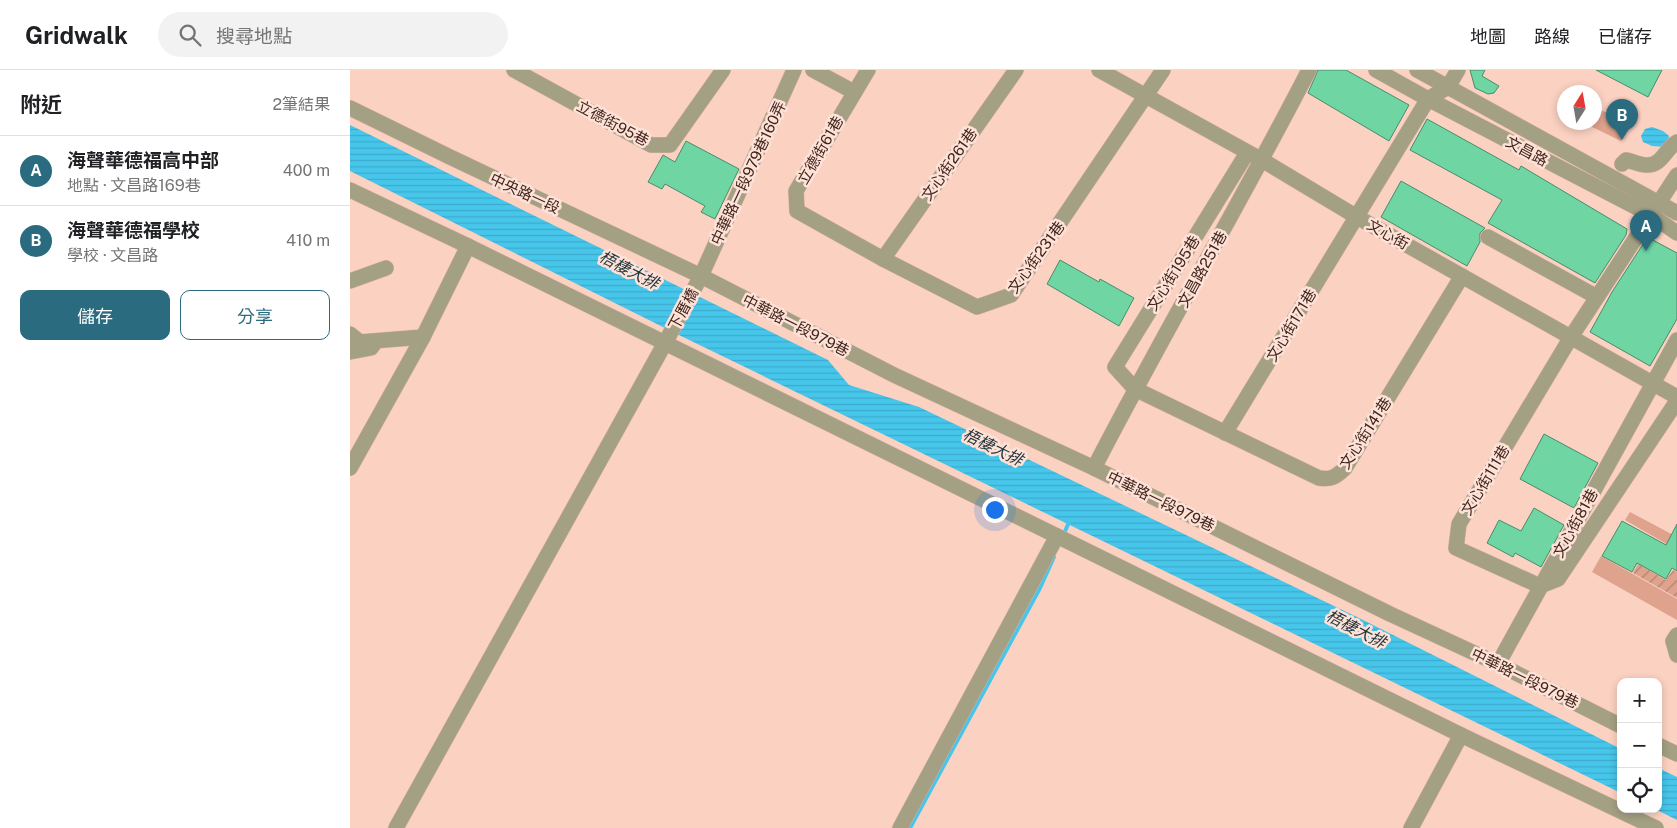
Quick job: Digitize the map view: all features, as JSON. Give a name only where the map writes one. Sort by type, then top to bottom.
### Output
[{"type":"street","name":"立德街95巷","points":[[514,70],[651,145],[670,145],[723,70]]},
{"type":"street","name":"中華路一段979巷160弄","points":[[701,276],[794,70]]},
{"type":"street","points":[[813,70],[854,92]]},
{"type":"street","name":"立德街61巷","points":[[797,211],[796,191],[868,70]]},
{"type":"street","name":"文心街261巷","points":[[883,259],[1016,70]]},
{"type":"street","name":"文心街","points":[[1099,70],[1262,160],[1357,217],[1677,397]]},
{"type":"street","name":"文心街231巷","points":[[797,211],[883,259],[978,307],[1012,295],[1163,70]]},
{"type":"street","name":"文昌路251巷","points":[[1094,468],[1309,70]]},
{"type":"street","name":"文昌路","points":[[1376,70],[1651,215],[1677,232]]},
{"type":"street","name":"文昌路","points":[[1417,70],[1677,213]]},
{"type":"street","points":[[1428,99],[1448,87],[1458,70]]},
{"type":"street","name":"文心街171巷","points":[[1225,433],[1428,99]]},
{"type":"street","name":"中央路一段","points":[[350,108],[450,158],[701,276]]},
{"type":"street","points":[[1622,164],[1626,160],[1644,166],[1654,165],[1663,159],[1673,144],[1677,142]]},
{"type":"street","name":"文心街195巷","points":[[1135,389],[1115,367],[1247,153]]},
{"type":"street","points":[[1571,337],[1677,175]]},
{"type":"street","points":[[350,190],[468,246],[1461,735],[1656,828]]},
{"type":"street","points":[[1488,237],[1597,297]]},
{"type":"street","points":[[350,468],[423,336],[468,246]]},
{"type":"street","points":[[350,281],[386,268]]},
{"type":"street","name":"下厝橋","points":[[396,828],[701,276]]},
{"type":"street","name":"中華路一段979巷","points":[[701,276],[894,375],[1094,468],[1390,614],[1498,664],[1617,724]]},
{"type":"street","name":"文心街141巷","points":[[1135,389],[1319,478],[1329,480],[1337,476],[1345,468],[1358,449],[1462,276]]},
{"type":"street","points":[[350,334],[360,342],[423,336]]},
{"type":"street","name":"文心街111巷","points":[[1540,586],[1456,548],[1458,524],[1571,337]]},
{"type":"street","points":[[350,352],[371,348],[378,340]]},
{"type":"street","name":"文心街81巷","points":[[1498,664],[1677,340]]},
{"type":"street","points":[[1540,586],[1558,579],[1677,401]]},
{"type":"street","points":[[900,828],[1057,536]]},
{"type":"street","points":[[1411,828],[1461,735]]},
{"type":"street","points":[[1662,747],[1677,754]]},
{"type":"shaded area","points":[[1602,111],[1621,118],[1629,128],[1621,141],[1598,130],[1602,130]]},
{"type":"shaded area","points":[[1630,512],[1677,537],[1677,550],[1625,520]]},
{"type":"shaded area","points":[[1601,556],[1677,599],[1677,620],[1592,572]]},
{"type":"shaded area","points":[[1638,564],[1666,580],[1673,570],[1677,572],[1677,598],[1633,573]]},
{"type":"water","name":"梧棲大排","points":[[350,125],[828,360],[849,385],[919,407],[1359,618],[1617,747],[1617,791],[681,336],[350,171]]},
{"type":"water","points":[[1652,127],[1663,131],[1669,136],[1665,147],[1652,146],[1643,142],[1641,136],[1645,129]]},
{"type":"water","points":[[1662,770],[1677,777],[1677,820],[1662,812]]},
{"type":"building","points":[[1318,70],[1346,70],[1409,105],[1389,141],[1308,93]]},
{"type":"building","points":[[1470,70],[1485,70],[1482,76],[1499,86],[1494,93],[1488,94],[1475,88]]},
{"type":"building","points":[[1596,70],[1662,70],[1648,97]]},
{"type":"building","points":[[1427,119],[1519,170],[1521,166],[1627,229],[1626,235],[1595,283],[1488,223],[1502,200],[1410,150]]},
{"type":"building","points":[[686,141],[739,169],[715,219],[701,212],[705,206],[665,184],[662,189],[648,182],[663,155],[675,162]]},
{"type":"building","points":[[1401,181],[1485,228],[1480,233],[1480,242],[1467,266],[1381,217]]},
{"type":"building","points":[[1651,239],[1677,253],[1677,319],[1650,366],[1590,332],[1612,292],[1645,241]]},
{"type":"building","points":[[1060,260],[1099,282],[1100,279],[1134,298],[1119,326],[1047,284]]},
{"type":"building","points":[[1544,434],[1598,463],[1574,508],[1520,479]]},
{"type":"building","points":[[1534,508],[1564,525],[1541,567],[1515,553],[1513,557],[1487,543],[1499,520],[1521,531]]},
{"type":"building","points":[[1622,521],[1666,545],[1677,524],[1677,571],[1672,568],[1666,579],[1637,563],[1632,572],[1602,556]]},
{"type":"waterway","points":[[1063,536],[1069,522]]},
{"type":"waterway","points":[[910,828],[1040,588],[1054,557]]},
{"type":"place","name":"海聲華德福學校","points":[[1622,140]]},
{"type":"place","name":"海聲華德福高中部","points":[[1646,251]]}]
